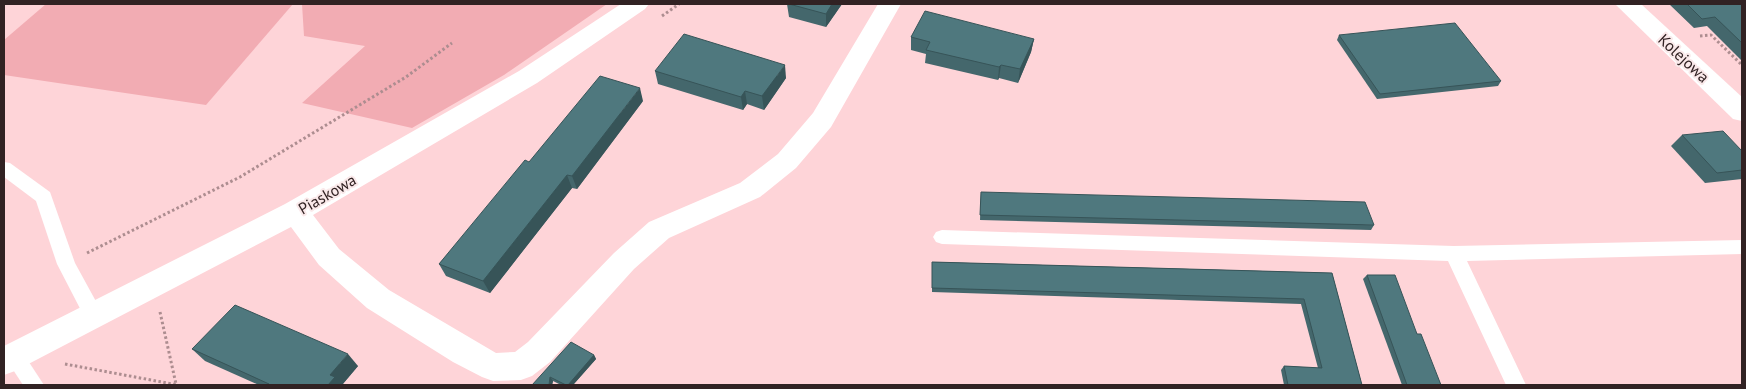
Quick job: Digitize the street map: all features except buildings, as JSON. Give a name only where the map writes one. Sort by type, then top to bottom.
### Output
[{"type":"street","name":"Piaskowa","points":[[9,358],[295,212],[528,77],[637,4]]},
{"type":"street","points":[[295,212],[329,256],[378,299],[493,368],[521,366],[538,352],[624,261],[659,230],[750,190],[787,161],[822,120],[889,4]]},
{"type":"street","name":"Kolejowa","points":[[1627,4],[1742,112]]},
{"type":"lane","points":[[4,168],[44,197],[66,264],[94,316]]},
{"type":"lane","points":[[942,237],[1454,254],[1742,247]]},
{"type":"lane","points":[[1454,254],[1516,385]]},
{"type":"lane","points":[[9,358],[34,385]]},
{"type":"path","points":[[66,264],[240,177],[406,77],[452,43]]},
{"type":"path","points":[[64,364],[177,385],[159,309]]},
{"type":"shaded area","points":[[46,4],[293,4],[206,105],[4,75],[4,40]]},
{"type":"shaded area","points":[[302,4],[607,4],[504,75],[412,128],[302,103],[365,46],[304,36]]}]
